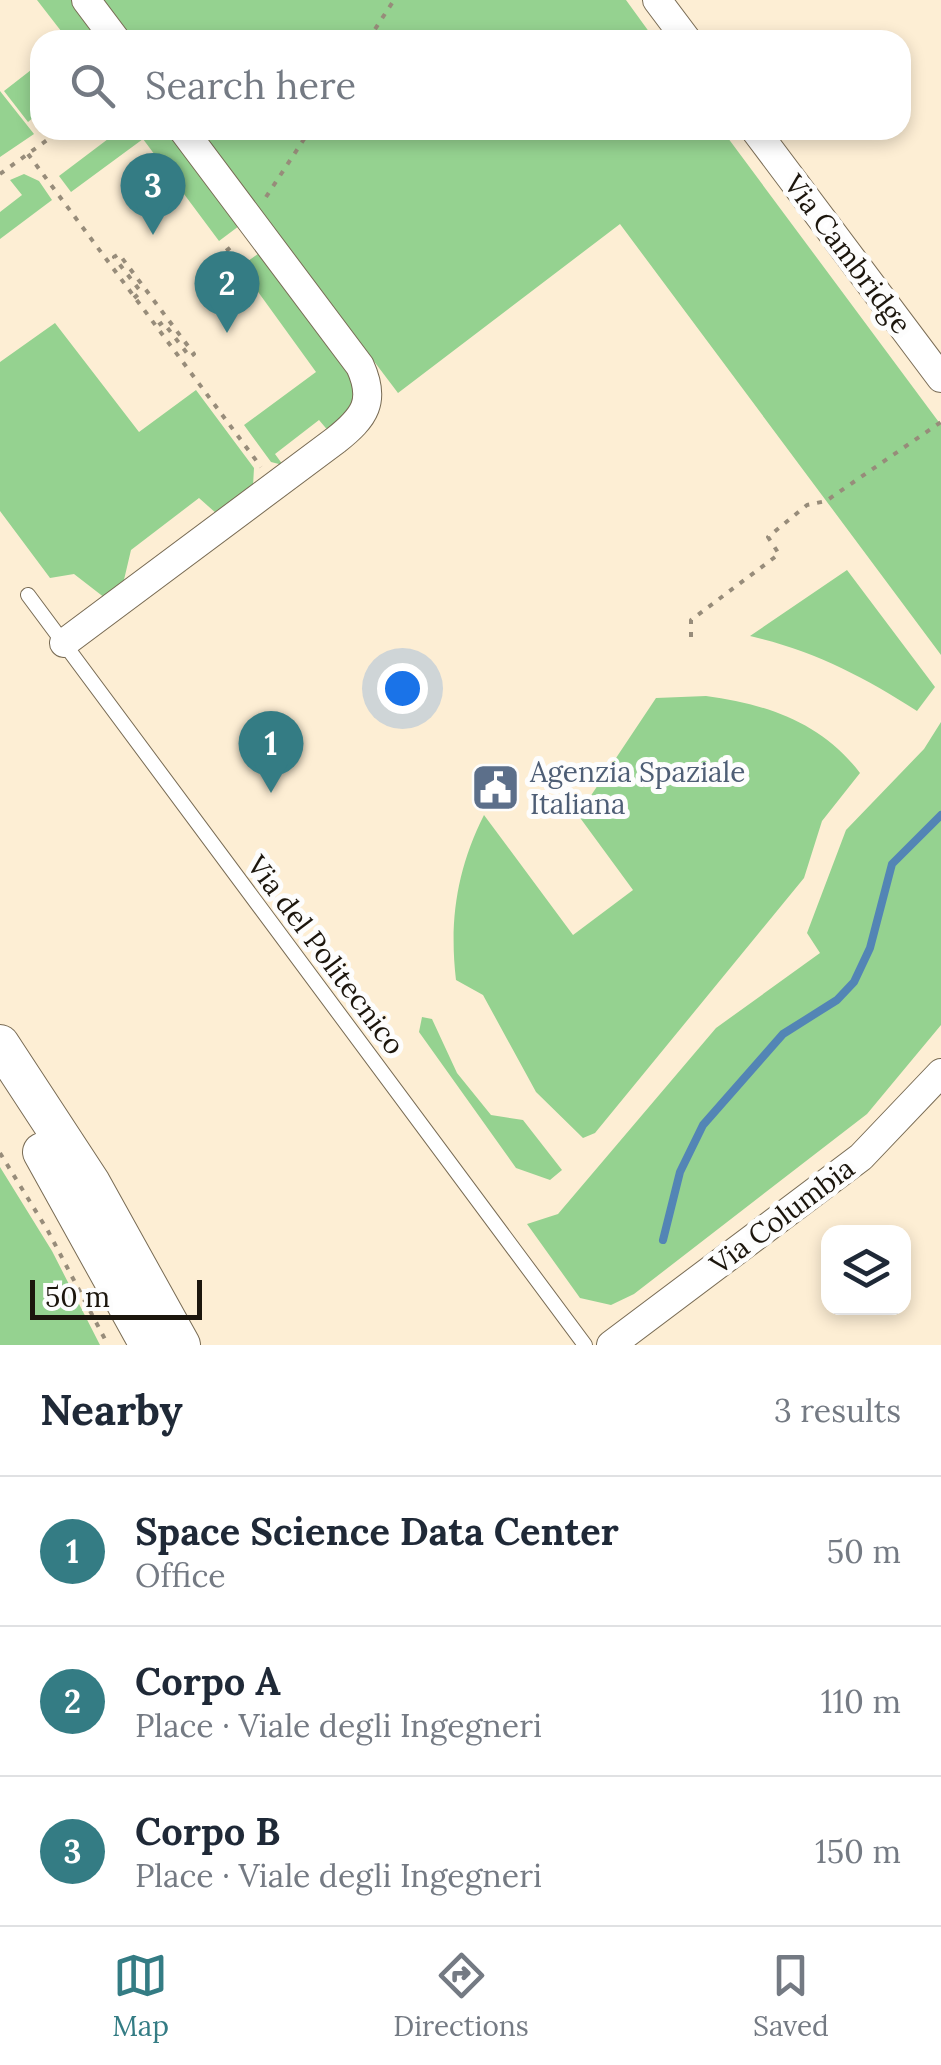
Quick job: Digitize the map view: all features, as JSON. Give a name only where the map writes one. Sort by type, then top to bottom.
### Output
[{"type":"street","points":[[86,0],[108,30]]},
{"type":"street","points":[[657,0],[680,30]]},
{"type":"street","points":[[64,643],[356,424],[369,404],[368,384],[360,366],[190,140]]},
{"type":"street","name":"Via Cambridge","points":[[762,140],[941,378]]},
{"type":"street","points":[[0,1044],[99,1197],[181,1345]]},
{"type":"street","name":"Via Columbia","points":[[611,1345],[848,1168],[941,1073]]},
{"type":"street","points":[[0,1087],[66,1193],[149,1345]]},
{"type":"lane","name":"Via del Politecnico","points":[[28,595],[585,1345]]},
{"type":"path","points":[[374,30],[394,0]]},
{"type":"path","points":[[0,174],[47,140]]},
{"type":"path","points":[[251,222],[304,140]]},
{"type":"path","points":[[28,154],[275,486]]},
{"type":"path","points":[[134,298],[142,292],[114,257],[119,254],[194,354],[190,358],[163,322],[156,327]]},
{"type":"path","points":[[144,312],[157,303]]},
{"type":"path","points":[[691,637],[691,620],[779,554],[768,537],[807,505],[826,501],[941,422]]},
{"type":"path","points":[[0,1153],[48,1231],[108,1345]]},
{"type":"green space","points":[[37,0],[75,0],[98,30],[60,30]]},
{"type":"green space","points":[[101,0],[626,0],[648,30],[124,30]]},
{"type":"green space","points":[[30,71],[28,122],[4,91]]},
{"type":"green space","points":[[0,91],[30,129],[30,137],[0,157]]},
{"type":"green space","points":[[107,140],[142,140],[71,192],[59,176]]},
{"type":"green space","points":[[144,140],[181,140],[243,223],[219,241]]},
{"type":"green space","points":[[207,140],[729,140],[941,425],[941,655],[620,224],[398,393]]},
{"type":"green space","points":[[24,174],[39,181],[52,200],[0,239],[0,212],[22,195],[10,180]]},
{"type":"green space","points":[[262,251],[354,371],[361,397],[330,433],[319,420],[275,454],[283,465],[271,462],[244,425],[316,372],[240,267]]},
{"type":"green space","points":[[55,323],[139,432],[196,390],[254,468],[253,486],[217,514],[199,498],[131,550],[123,584],[105,598],[74,574],[50,578],[0,511],[0,362]]},
{"type":"green space","points":[[847,570],[935,687],[917,711],[836,666],[750,636]]},
{"type":"green space","points":[[706,696],[750,704],[792,719],[828,741],[860,773],[822,821],[804,878],[595,1133],[583,1138],[536,1092],[483,995],[456,980],[454,936],[461,875],[484,815],[573,935],[633,890],[578,815],[656,698]]},
{"type":"green space","points":[[941,722],[941,1025],[867,1114],[634,1294],[611,1305],[580,1298],[527,1224],[558,1214],[716,1028],[820,953],[807,933],[846,830],[924,749]]},
{"type":"green space","points":[[422,1017],[432,1019],[457,1073],[491,1115],[523,1120],[562,1170],[550,1180],[516,1168],[419,1032]]},
{"type":"green space","points":[[0,1167],[52,1251],[100,1345],[0,1345]]},
{"type":"waterway","points":[[663,1240],[680,1172],[703,1125],[783,1034],[837,1000],[854,982],[870,948],[892,864],[941,815]]},
{"type":"place","name":"Corpo B","points":[[153,235]]},
{"type":"place","name":"Corpo A","points":[[227,333]]},
{"type":"place","name":"Agenzia Spaziale Italiana","points":[[495,788]]},
{"type":"place","name":"Space Science Data Center","points":[[271,793]]}]
